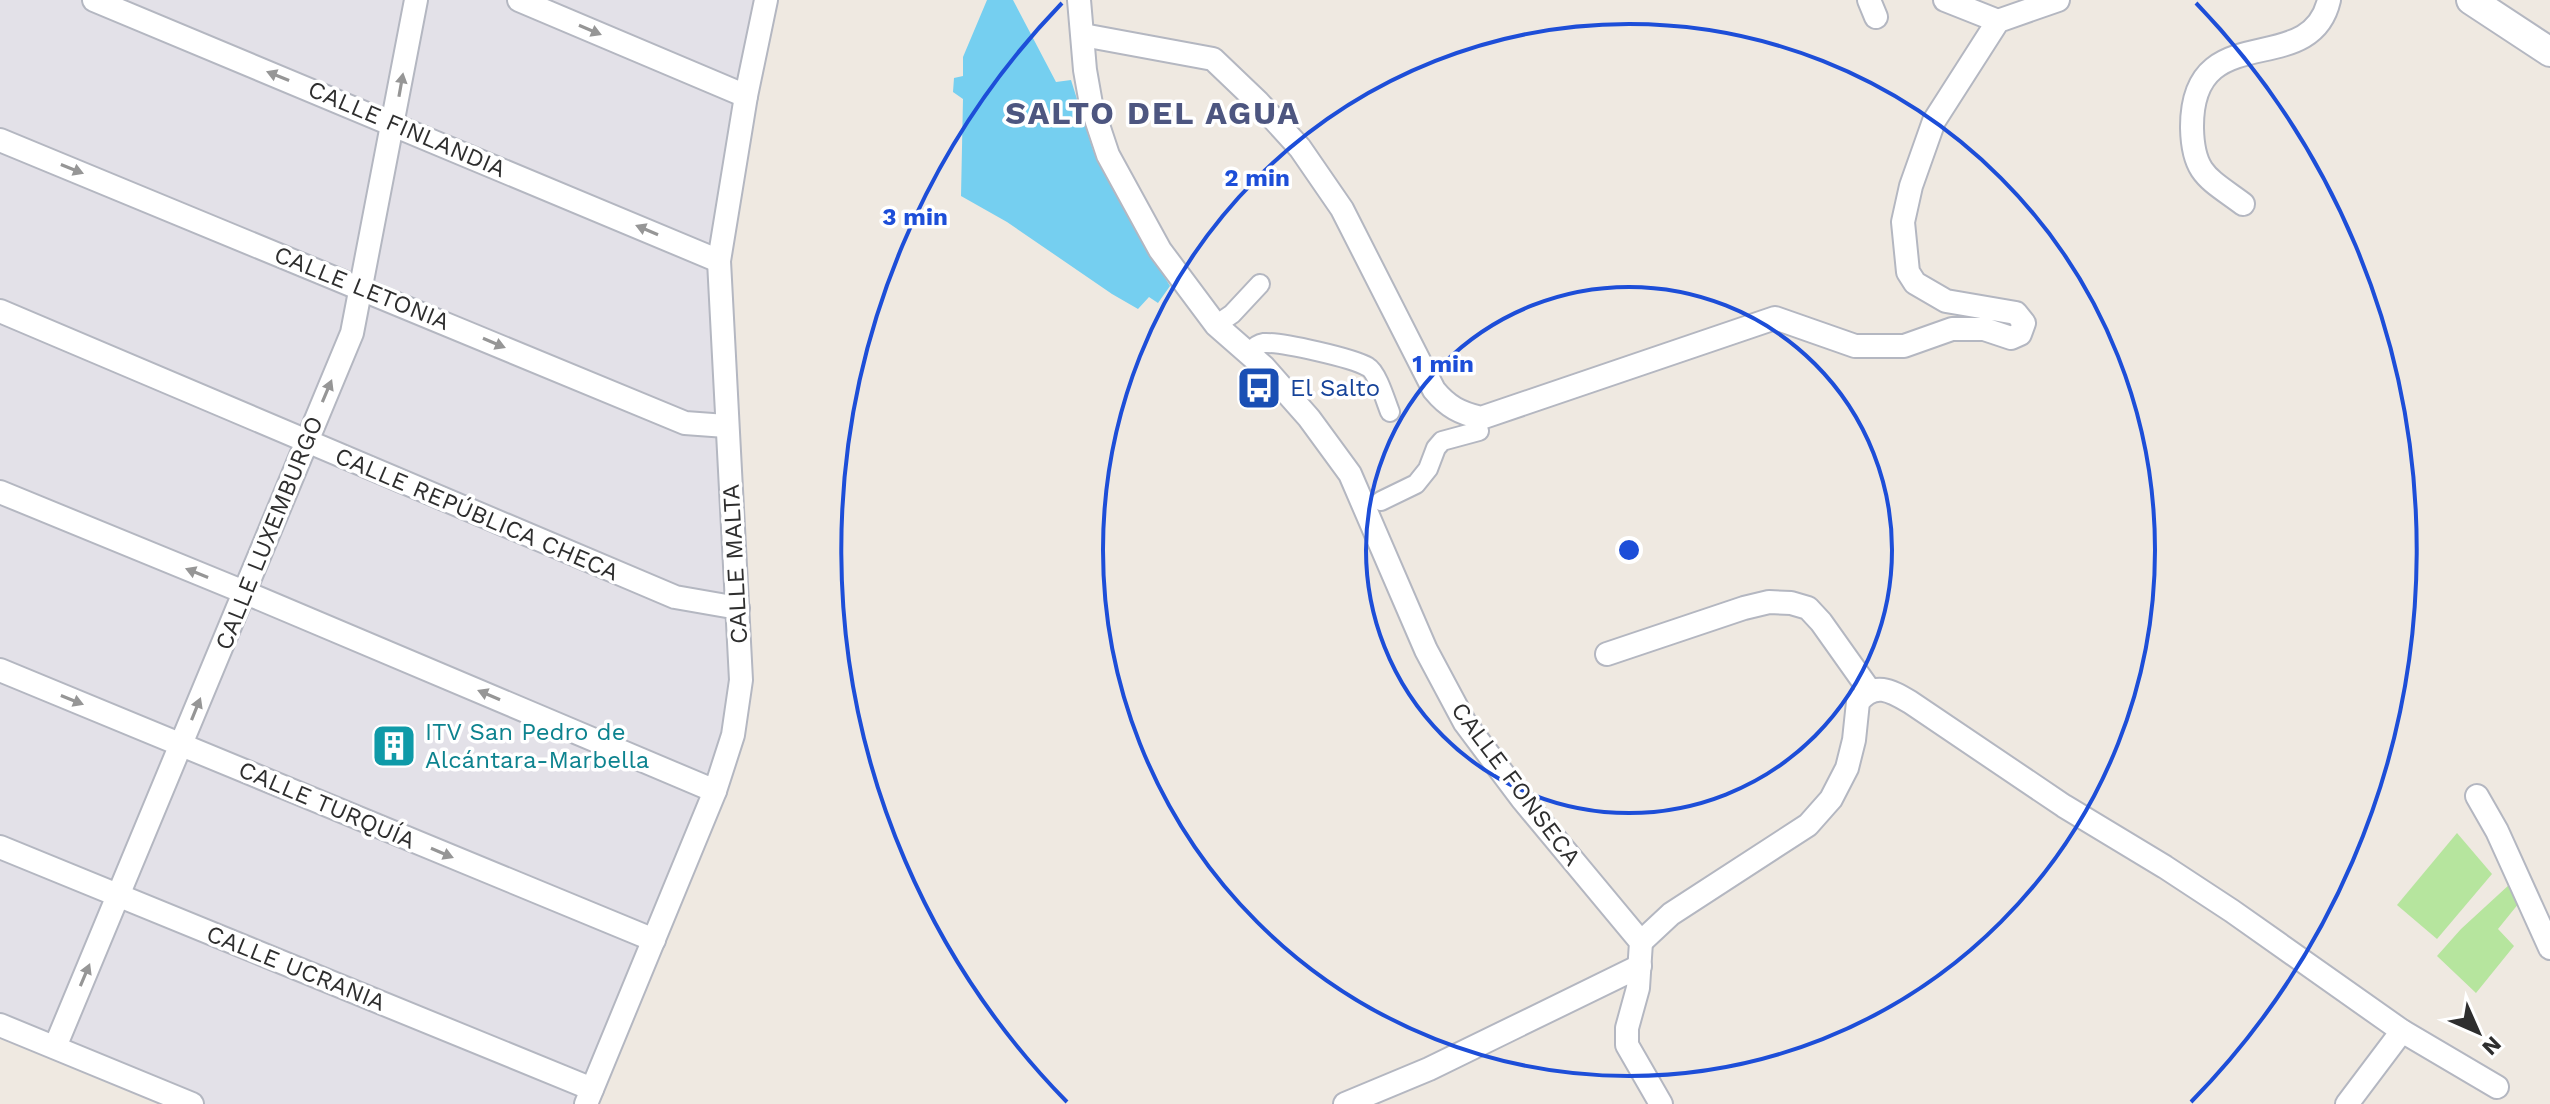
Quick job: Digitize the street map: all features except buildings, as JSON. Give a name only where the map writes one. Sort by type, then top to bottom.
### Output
[{"type":"street","name":"CALLE FINLANDIA","points":[[94,0],[719,261]]},
{"type":"street","name":"CALLE LUXEMBURGO","points":[[55,1047],[352,333],[416,0]]},
{"type":"street","points":[[519,0],[746,96]]},
{"type":"street","name":"CALLE MALTA","points":[[589,1096],[715,791],[733,735],[741,680],[719,261],[746,96],[766,0]]},
{"type":"street","name":"CALLE FONSECA","points":[[1079,0],[1091,104],[1108,155],[1160,250],[1216,325],[1264,367],[1309,418],[1350,474],[1426,650],[1465,723],[1522,799],[1641,942]]},
{"type":"street","points":[[1945,0],[1998,21]]},
{"type":"street","points":[[1083,35],[1213,59],[1258,102],[1300,148],[1342,209],[1434,390],[1446,404],[1461,414],[1481,418],[1775,318],[1855,346],[1904,346],[1952,329],[1984,329],[2011,338],[2020,334],[2024,323],[2016,313],[1946,301],[1915,283],[1908,272],[1903,222],[1911,186],[1934,121],[1998,21],[2058,0]]},
{"type":"street","points":[[2243,204],[2208,179],[2193,153],[2192,107],[2198,89],[2209,73],[2223,61],[2241,53],[2300,40],[2316,28],[2327,11],[2329,0]]},
{"type":"street","points":[[2471,0],[2550,52]]},
{"type":"street","name":"CALLE LETONIA","points":[[0,140],[685,423],[726,426]]},
{"type":"street","points":[[1216,325],[1232,314],[1260,284]]},
{"type":"street","name":"CALLE REPÚBLICA CHECA","points":[[0,311],[675,597],[738,608]]},
{"type":"street","points":[[1249,353],[1255,346],[1265,343],[1369,368],[1376,377],[1390,412]]},
{"type":"street","points":[[1381,501],[1416,484],[1428,469],[1442,441],[1479,431]]},
{"type":"street","points":[[0,492],[715,791]]},
{"type":"street","points":[[1607,654],[1744,608],[1769,602],[1791,603],[1808,608],[1870,691]]},
{"type":"street","name":"CALLE TURQUÍA","points":[[0,670],[654,940]]},
{"type":"street","points":[[1661,1104],[1627,1045],[1627,1028],[1638,988],[1641,942],[1671,914],[1808,825],[1831,799],[1847,768],[1858,702],[1870,691],[1886,689],[2232,911],[2402,1031],[2497,1087]]},
{"type":"street","points":[[2477,796],[2497,831],[2550,948]]},
{"type":"street","name":"CALLE UCRANIA","points":[[0,847],[589,1096]]},
{"type":"street","points":[[1345,1104],[1429,1069],[1640,966]]},
{"type":"street","points":[[0,1025],[192,1104]]},
{"type":"street","points":[[2347,1104],[2402,1031]]},
{"type":"shaded area","points":[[0,0],[766,0],[719,261],[733,735],[586,1104],[192,1104],[0,1025]]},
{"type":"green space","points":[[2457,833],[2492,874],[2437,939],[2397,905]]},
{"type":"green space","points":[[2510,884],[2519,903],[2498,929],[2514,946],[2476,993],[2437,956]]},
{"type":"water","points":[[987,0],[1013,0],[1056,82],[1071,80],[1093,150],[1170,286],[1158,303],[1149,297],[1138,309],[1007,222],[961,196],[963,99],[953,92],[954,78],[963,76],[963,57]]},
{"type":"place","name":"El Salto","points":[[1259,388]]},
{"type":"place","name":"ITV San Pedro de Alcántara-Marbella","points":[[394,746]]},
{"type":"district","name":"SALTO DEL AGUA","points":[[1153,113]]}]
